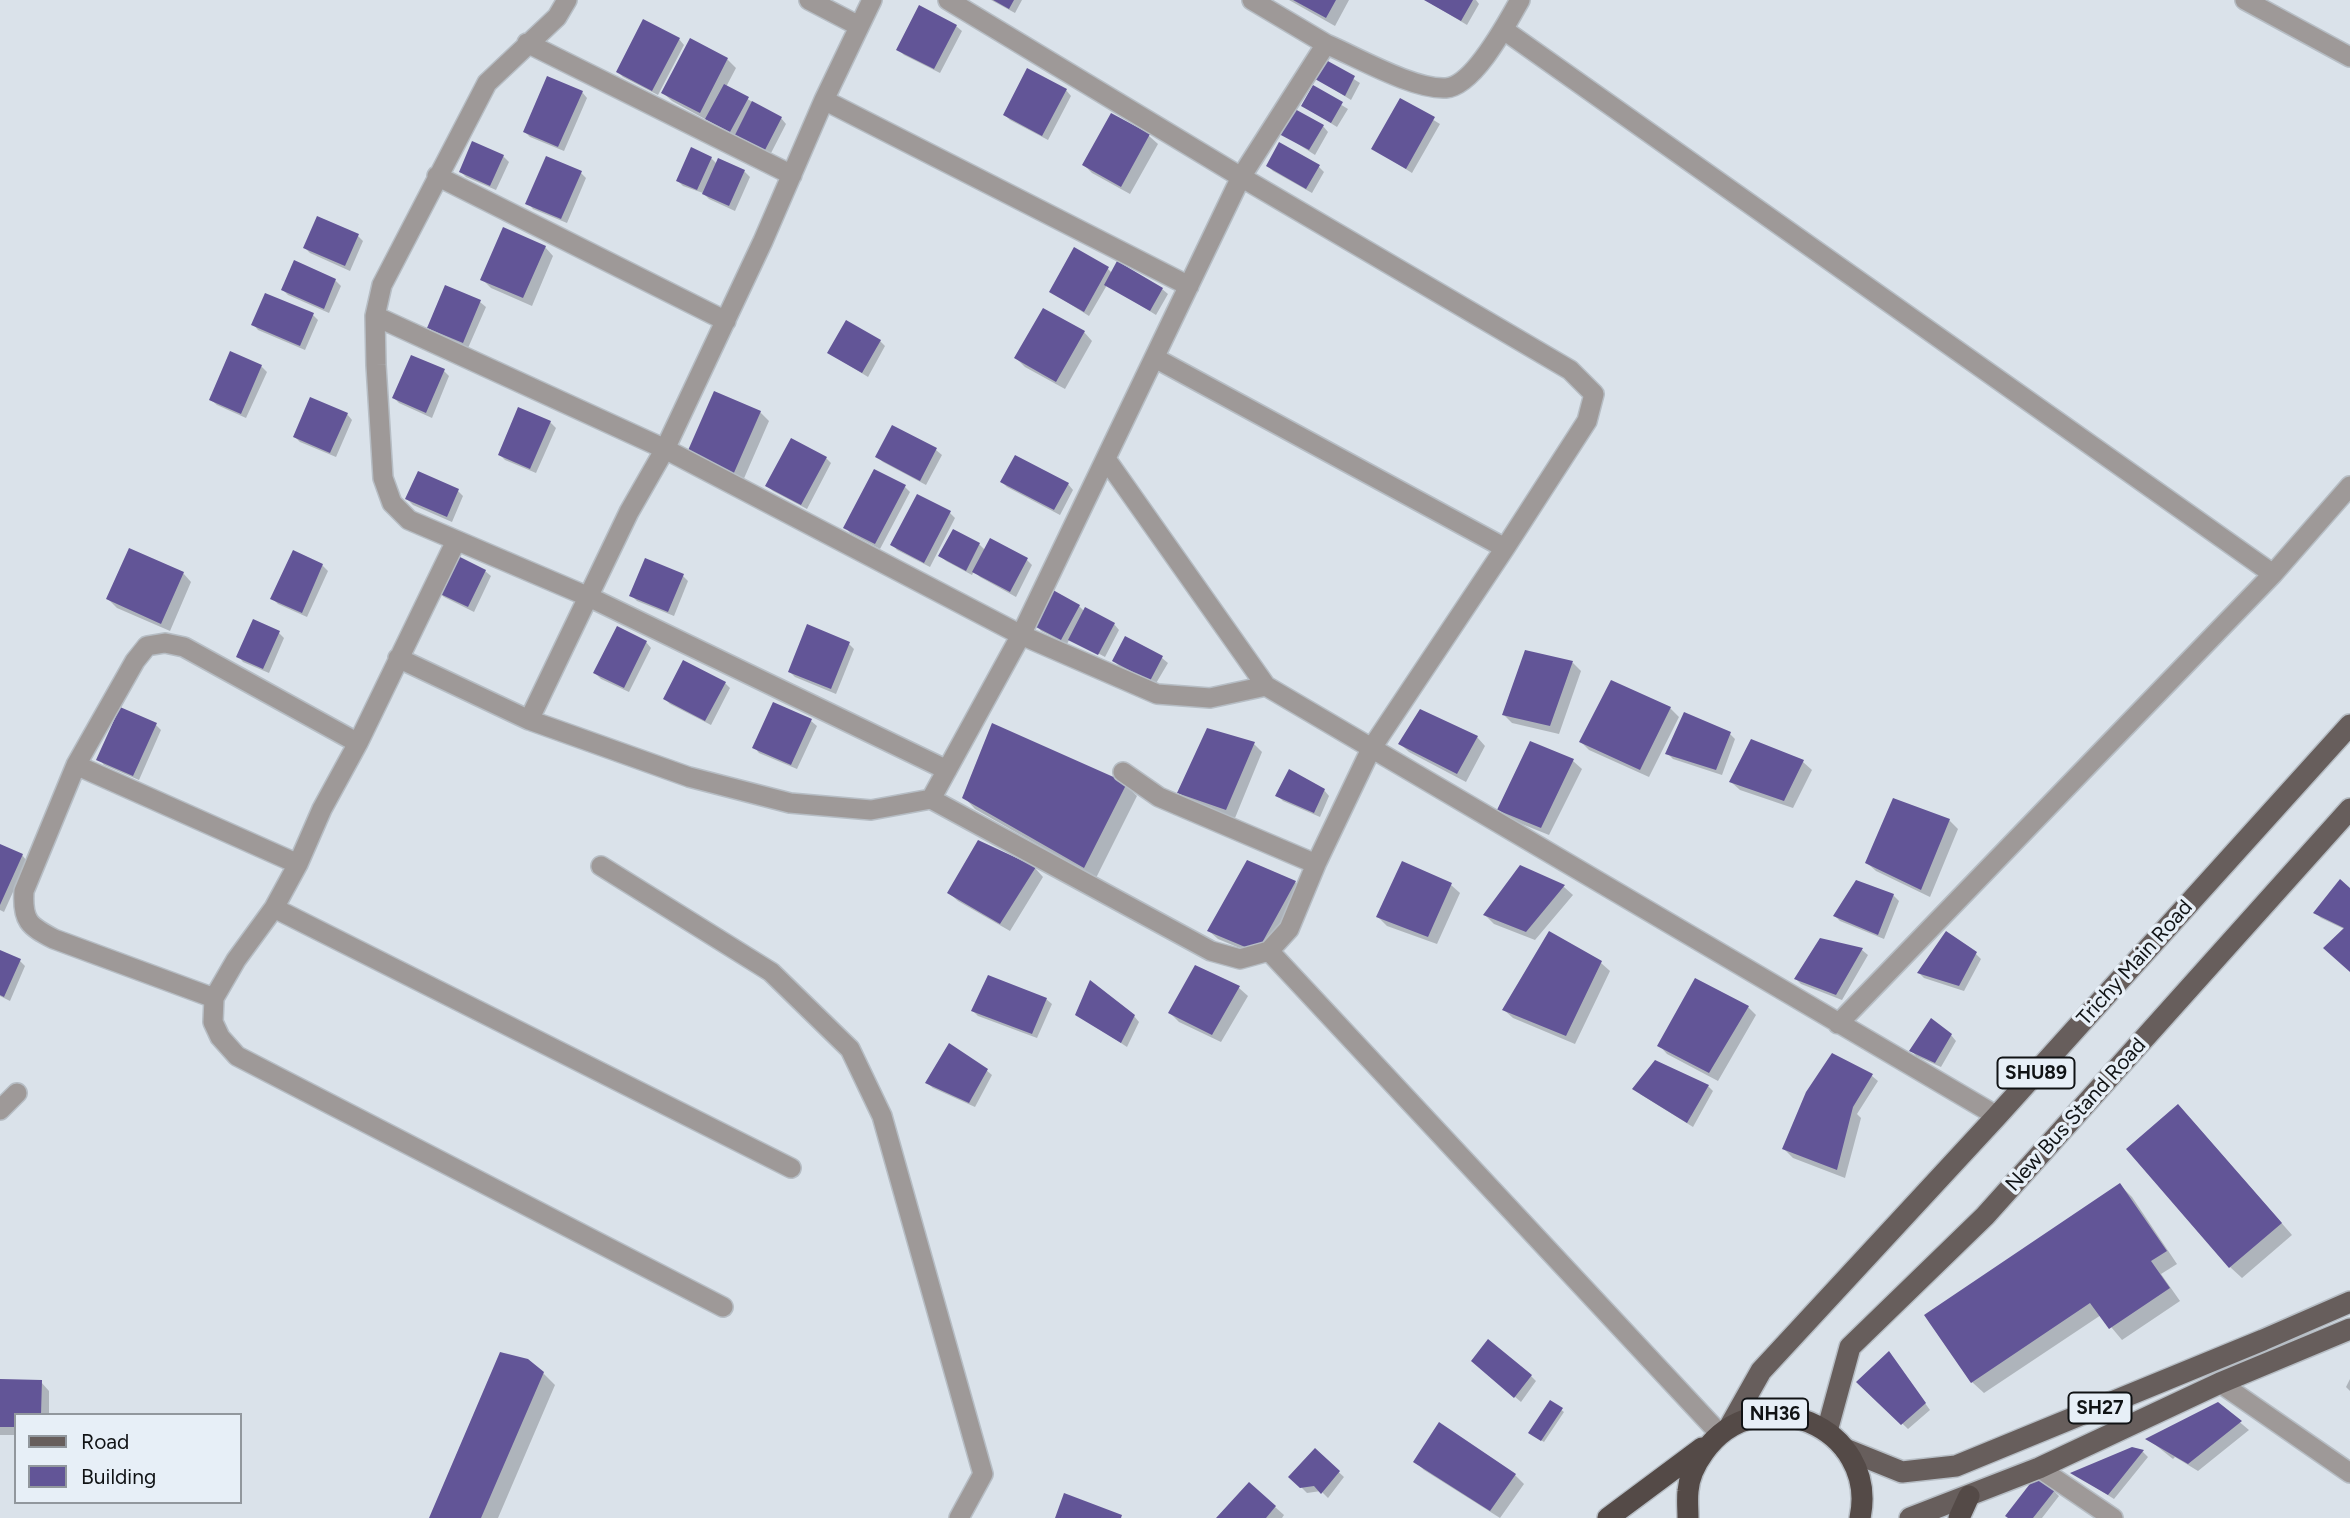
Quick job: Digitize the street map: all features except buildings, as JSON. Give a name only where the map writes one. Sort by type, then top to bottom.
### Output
[{"type":"highway","name":"NH36","points":[[1608,1518],[1721,1433],[1754,1416],[1779,1414],[1804,1419],[1827,1431],[1845,1449],[1856,1468],[1864,1515]]},
{"type":"highway","points":[[1688,1518],[1688,1490],[1695,1463],[1721,1433]]},
{"type":"highway","points":[[1959,1518],[1969,1496]]},
{"type":"main road","name":"Trichy Main Road","points":[[1721,1433],[1761,1371],[1997,1116],[2350,725]]},
{"type":"main road","name":"New Bus Stand Road","points":[[1827,1431],[1850,1348],[1985,1216],[2350,809]]},
{"type":"main road","name":"SH27","points":[[1845,1449],[1902,1472],[1955,1466],[2350,1302]]},
{"type":"main road","name":"SH27","points":[[1910,1518],[2039,1468],[2220,1383],[2350,1329]]},
{"type":"street","points":[[567,0],[557,17],[487,83],[382,285],[375,316],[376,365],[383,478],[392,503],[409,520],[589,597],[947,770]]},
{"type":"street","points":[[809,0],[859,26]]},
{"type":"street","points":[[529,720],[629,512],[665,449],[726,321],[824,100],[872,0]]},
{"type":"street","points":[[398,658],[529,720],[689,777],[790,803],[871,810],[932,799],[1211,951],[1240,959],[1269,951],[1289,929],[1315,864],[1371,749],[1587,421],[1594,394],[1570,370],[1241,177],[948,0]]},
{"type":"street","points":[[1252,0],[1326,44],[1419,85],[1448,88],[1473,73],[1504,30],[1520,0]]},
{"type":"street","points":[[2245,0],[2350,57]]},
{"type":"street","points":[[1504,30],[2273,574]]},
{"type":"street","points":[[527,43],[792,175]]},
{"type":"street","points":[[932,799],[1021,635],[1241,177],[1326,44]]},
{"type":"street","points":[[824,100],[1189,286]]},
{"type":"street","points":[[437,176],[726,321]]},
{"type":"street","points":[[375,316],[665,449],[1021,635],[1157,694],[1210,698],[1266,686]]},
{"type":"street","points":[[1155,358],[1505,548]]},
{"type":"street","points":[[1106,460],[1266,686],[1997,1116]]},
{"type":"street","points":[[1838,1024],[2273,574],[2350,486]]},
{"type":"street","points":[[456,541],[298,864],[274,908],[236,960],[214,998],[213,1022],[220,1037],[237,1056],[723,1307]]},
{"type":"street","points":[[214,998],[54,939],[33,928],[23,909],[24,891],[76,765],[135,661],[147,646],[165,643],[184,647],[358,743]]},
{"type":"street","points":[[76,765],[298,864]]},
{"type":"street","points":[[1122,772],[1159,797],[1315,864]]},
{"type":"street","points":[[601,866],[771,972],[850,1049],[882,1116],[983,1474],[959,1518]]},
{"type":"street","points":[[274,908],[791,1168]]},
{"type":"street","points":[[1269,951],[1721,1433]]},
{"type":"street","points":[[0,1110],[17,1093]]},
{"type":"street","points":[[2220,1383],[2350,1473]]},
{"type":"street","points":[[2039,1468],[2113,1518]]}]
